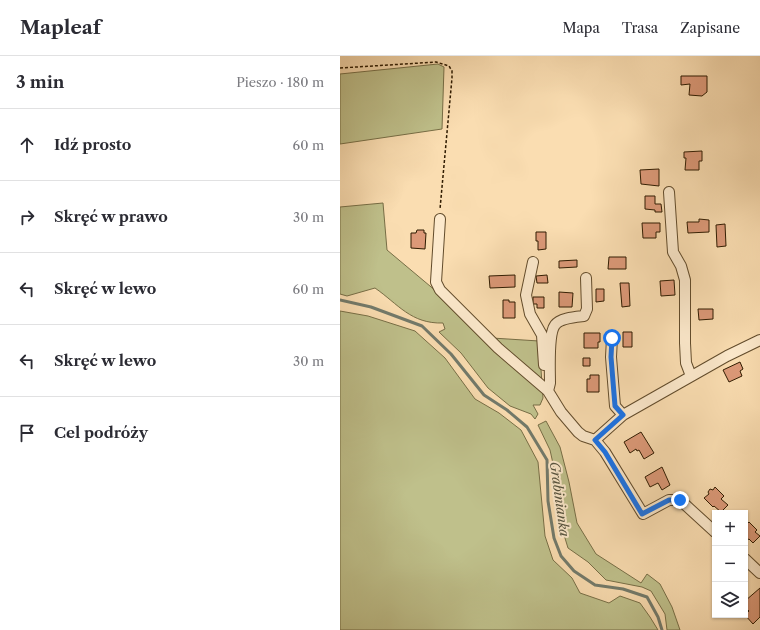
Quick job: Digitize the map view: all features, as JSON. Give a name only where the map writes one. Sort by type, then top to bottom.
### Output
[{"type":"street","points":[[669,192],[673,252],[682,266],[684,280],[686,363],[691,376]]},
{"type":"street","points":[[440,219],[436,282],[440,290],[498,348],[545,389],[561,412],[578,432],[583,436],[595,440],[605,452],[642,514],[669,500],[680,500],[712,529]]},
{"type":"street","points":[[533,262],[526,295],[530,314],[542,335],[545,389]]},
{"type":"street","points":[[545,389],[550,383],[551,333],[555,324],[564,320],[584,316],[588,309],[586,278]]},
{"type":"street","points":[[612,338],[611,357],[615,406],[623,415]]},
{"type":"street","points":[[595,440],[623,415],[727,356],[760,340]]},
{"type":"street","points":[[748,561],[758,568]]},
{"type":"path","points":[[340,68],[436,62],[449,66],[452,71],[452,78],[440,200],[440,219]]},
{"type":"green space","points":[[438,64],[444,67],[442,129],[340,144],[340,74]]},
{"type":"green space","points":[[383,203],[387,250],[492,338],[539,341],[543,398],[540,405],[533,405],[538,414],[535,419],[531,414],[510,406],[488,388],[461,353],[439,332],[445,329],[443,323],[413,317],[375,288],[347,296],[340,294],[340,207]]},
{"type":"green space","points":[[340,311],[368,316],[415,331],[445,358],[475,399],[499,413],[521,430],[538,462],[545,536],[553,560],[572,578],[580,593],[609,603],[620,596],[640,603],[658,630],[340,630]]},
{"type":"green space","points":[[546,421],[560,447],[577,523],[596,554],[641,583],[647,574],[660,584],[672,607],[680,630],[667,630],[665,614],[651,591],[642,587],[606,580],[588,562],[568,548],[561,525],[558,486],[550,450],[538,425]]},
{"type":"building","points":[[681,76],[707,76],[707,92],[702,96],[689,95],[690,84],[681,85]]},
{"type":"building","points":[[702,151],[702,161],[699,161],[699,170],[685,170],[686,158],[684,158],[684,152]]},
{"type":"building","points":[[659,169],[659,186],[641,184],[640,170]]},
{"type":"building","points":[[645,196],[655,196],[655,204],[661,204],[662,212],[655,212],[655,210],[645,209]]},
{"type":"building","points":[[699,219],[709,220],[709,232],[688,233],[687,222],[699,222]]},
{"type":"building","points":[[642,223],[660,223],[660,232],[656,232],[656,238],[643,238]]},
{"type":"building","points":[[725,224],[726,246],[717,247],[716,225]]},
{"type":"building","points":[[417,230],[424,230],[424,233],[426,233],[425,249],[411,248],[411,233],[416,233]]},
{"type":"building","points":[[536,232],[546,232],[546,249],[538,250]]},
{"type":"building","points":[[609,257],[626,257],[626,269],[608,269]]},
{"type":"building","points":[[577,260],[577,267],[559,268],[559,261]]},
{"type":"building","points":[[515,275],[515,287],[490,288],[489,276]]},
{"type":"building","points":[[547,275],[548,283],[537,283],[536,276]]},
{"type":"building","points":[[674,280],[675,295],[661,296],[660,281]]},
{"type":"building","points":[[620,283],[629,283],[630,306],[622,307]]},
{"type":"building","points":[[596,289],[604,289],[604,301],[596,302]]},
{"type":"building","points":[[559,292],[573,293],[572,307],[559,307]]},
{"type":"building","points":[[533,297],[544,297],[544,308],[537,308],[537,304],[533,304]]},
{"type":"building","points":[[503,300],[515,302],[515,318],[503,318]]},
{"type":"building","points":[[698,309],[713,309],[713,319],[699,320]]},
{"type":"building","points":[[623,332],[632,332],[632,347],[623,347]]},
{"type":"building","points":[[584,333],[600,333],[598,348],[584,348]]},
{"type":"building","points":[[583,358],[590,358],[590,366],[583,366]]},
{"type":"building","points":[[740,362],[743,369],[740,371],[742,376],[729,382],[723,370]]},
{"type":"building","points":[[590,375],[599,375],[599,392],[587,392],[587,379],[590,379]]},
{"type":"building","points":[[641,432],[654,453],[644,459],[639,450],[637,451],[636,449],[630,453],[624,442]]},
{"type":"building","points":[[662,467],[670,485],[662,490],[658,483],[650,487],[645,477]]},
{"type":"building","points":[[715,487],[724,496],[721,499],[728,505],[723,510],[719,510],[714,506],[713,507],[704,498],[709,494],[708,492],[710,489],[713,490]]},
{"type":"building","points":[[749,522],[757,530],[755,532],[760,536],[753,543],[748,540]]},
{"type":"building","points":[[760,588],[760,617],[753,624],[748,618],[749,611],[748,598]]},
{"type":"waterway","name":"Grabinianka","points":[[340,300],[371,307],[422,326],[451,354],[484,395],[507,410],[527,427],[547,460],[548,501],[554,538],[561,556],[574,571],[595,585],[623,589],[647,597],[658,617],[662,630]]},
{"type":"route","points":[[612,338],[611,357],[615,406],[623,415],[595,440],[605,452],[642,514],[669,500],[680,500]]}]
